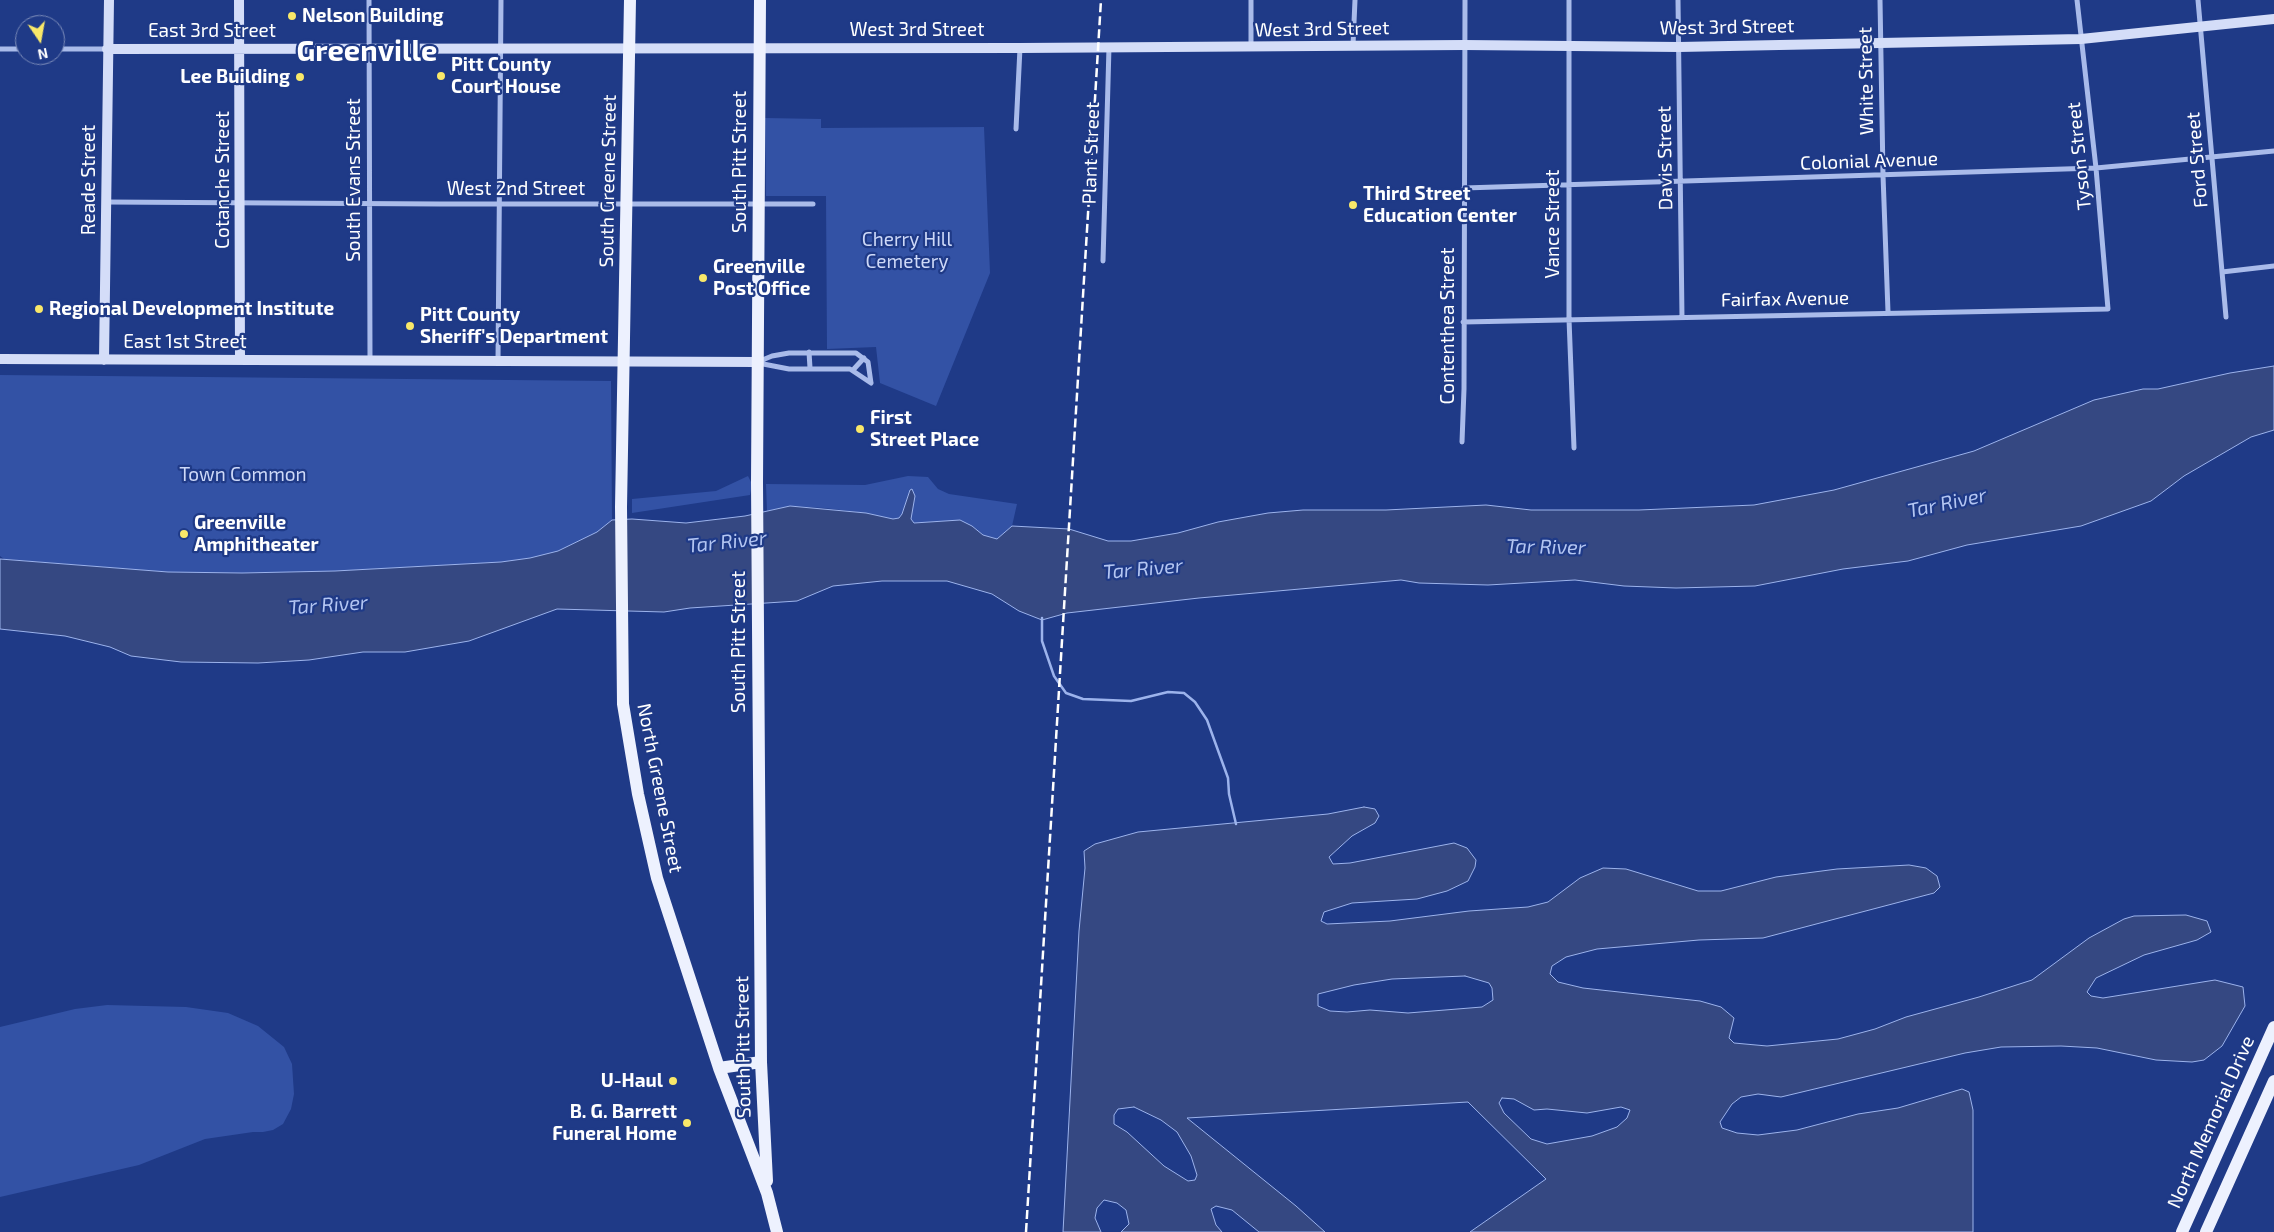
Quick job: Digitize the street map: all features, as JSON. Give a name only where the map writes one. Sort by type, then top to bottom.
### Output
[{"type":"main road","name":"South Greene Street","points":[[624,362],[630,0]]},
{"type":"main road","name":"South Pitt Street","points":[[760,0],[757,487],[761,1062],[768,1193]]},
{"type":"main road","name":"North Greene Street","points":[[624,362],[621,507],[623,704],[638,794],[657,878],[719,1068],[768,1193],[777,1232]]},
{"type":"main road","name":"North Memorial Drive","points":[[2182,1232],[2274,1027]]},
{"type":"main road","points":[[719,1068],[761,1062]]},
{"type":"main road","points":[[2206,1232],[2274,1081]]},
{"type":"street","name":"Reade Street","points":[[104,360],[108,0]]},
{"type":"street","name":"Cotanche Street","points":[[239,0],[240,360]]},
{"type":"street","name":"South Evans Street","points":[[369,0],[370,360]]},
{"type":"street","points":[[498,361],[501,0]]},
{"type":"street","points":[[1251,0],[1251,47]]},
{"type":"street","points":[[1353,45],[1354,0]]},
{"type":"street","name":"Contenthea Street","points":[[1462,442],[1464,389],[1465,0]]},
{"type":"street","name":"Vance Street","points":[[1569,0],[1569,319],[1574,448]]},
{"type":"street","name":"Davis Street","points":[[1678,0],[1682,317]]},
{"type":"street","name":"White Street","points":[[1880,0],[1888,312]]},
{"type":"street","name":"Tyson Street","points":[[2077,0],[2096,168],[2108,309]]},
{"type":"street","name":"Ford Street","points":[[2198,0],[2226,317]]},
{"type":"street","name":"West 3rd Street","points":[[369,49],[1020,48],[1353,45],[1679,47],[2081,39],[2274,19]]},
{"type":"street","name":"Plant Street","points":[[1103,261],[1109,47]]},
{"type":"street","points":[[1016,129],[1020,48]]},
{"type":"street","points":[[0,49],[15,49]]},
{"type":"street","name":"East 3rd Street","points":[[65,49],[369,49]]},
{"type":"street","name":"Colonial Avenue","points":[[1464,188],[2096,168],[2274,151]]},
{"type":"street","name":"West 2nd Street","points":[[106,202],[813,204]]},
{"type":"street","points":[[2222,272],[2274,266]]},
{"type":"street","name":"Fairfax Avenue","points":[[1463,322],[2108,309]]},
{"type":"street","points":[[810,352],[810,368]]},
{"type":"street","points":[[810,352],[856,352],[868,362],[870,383],[853,370],[776,367],[757,362],[772,356],[810,352]]},
{"type":"street","points":[[853,370],[864,358]]},
{"type":"street","name":"East 1st Street","points":[[0,359],[757,362]]},
{"type":"green space","name":"Cherry Hill Cemetery","points":[[765,118],[821,119],[821,128],[984,127],[990,273],[936,406],[880,383],[876,347],[827,349],[826,196],[766,196]]},
{"type":"green space","name":"Town Common","points":[[0,375],[611,381],[612,520],[597,532],[558,551],[530,558],[501,562],[335,571],[242,573],[168,572],[4,559],[0,556]]},
{"type":"green space","points":[[748,476],[752,484],[750,495],[632,513],[632,499],[716,491]]},
{"type":"green space","points":[[908,476],[928,477],[938,489],[949,494],[1017,504],[1012,526],[997,539],[983,535],[972,526],[943,521],[914,523],[911,520],[911,514],[915,496],[899,518],[893,519],[866,513],[824,508],[790,506],[767,511],[766,484],[865,485]]},
{"type":"green space","points":[[107,1005],[186,1007],[228,1013],[258,1026],[284,1047],[292,1064],[294,1094],[291,1109],[283,1124],[273,1130],[263,1132],[205,1139],[139,1165],[0,1197],[0,1027],[75,1009]]},
{"type":"water","name":"Tar River","points":[[2274,366],[2274,430],[2251,437],[2184,476],[2151,501],[2081,526],[1967,545],[1908,561],[1843,569],[1755,586],[1676,588],[1624,586],[1575,580],[1488,585],[1419,583],[1401,580],[1199,598],[1067,613],[1042,620],[1019,611],[992,594],[947,581],[882,581],[833,586],[797,601],[690,608],[664,612],[557,609],[469,641],[405,652],[363,652],[309,660],[258,663],[181,662],[131,656],[110,647],[65,636],[0,629],[0,559],[168,572],[242,573],[335,571],[501,562],[530,558],[558,551],[597,532],[612,520],[632,519],[686,523],[745,516],[790,506],[866,513],[893,519],[899,518],[912,489],[915,496],[911,519],[914,523],[960,520],[972,526],[983,535],[997,539],[1012,526],[1069,529],[1108,541],[1131,541],[1178,533],[1218,522],[1268,513],[1303,510],[1386,510],[1486,505],[1531,510],[1639,510],[1754,505],[1834,490],[1974,451],[2094,400],[2143,389],[2158,389],[2230,373]]},
{"type":"water","points":[[1364,807],[1375,809],[1379,816],[1375,823],[1352,836],[1329,857],[1333,864],[1350,863],[1454,843],[1467,848],[1476,860],[1475,867],[1468,881],[1447,891],[1417,899],[1352,903],[1324,912],[1321,921],[1327,924],[1390,921],[1469,911],[1528,907],[1548,902],[1580,878],[1603,868],[1626,869],[1698,891],[1721,891],[1776,877],[1837,869],[1909,865],[1926,868],[1937,876],[1940,887],[1934,893],[1763,938],[1699,940],[1597,949],[1566,957],[1552,966],[1550,974],[1558,982],[1583,988],[1700,1001],[1721,1007],[1734,1018],[1729,1038],[1734,1043],[1767,1046],[1838,1039],[1875,1029],[1906,1017],[1979,997],[2032,980],[2089,938],[2124,919],[2134,916],[2186,915],[2207,921],[2211,932],[2197,940],[2144,955],[2096,978],[2087,992],[2091,996],[2103,998],[2215,980],[2243,987],[2245,1006],[2222,1046],[2204,1060],[2192,1062],[2156,1060],[2097,1048],[2061,1046],[2001,1047],[1965,1053],[1781,1097],[1758,1094],[1741,1097],[1732,1104],[1720,1122],[1722,1128],[1737,1133],[1758,1135],[1797,1130],[1858,1114],[1898,1108],[1962,1089],[1969,1092],[1973,1110],[1973,1232],[1470,1232],[1546,1179],[1468,1102],[1187,1118],[1296,1206],[1325,1232],[1259,1232],[1232,1210],[1216,1206],[1211,1209],[1216,1225],[1222,1232],[1121,1232],[1129,1224],[1126,1210],[1117,1203],[1104,1200],[1097,1208],[1095,1218],[1101,1232],[1063,1232],[1079,931],[1085,868],[1084,851],[1095,844],[1138,832],[1328,814]],"holes":[[[1465,976],[1489,983],[1492,988],[1493,1000],[1482,1007],[1408,1013],[1370,1010],[1330,1011],[1318,1006],[1318,994],[1354,985],[1392,979]],[[1502,1098],[1514,1099],[1534,1110],[1547,1109],[1587,1113],[1621,1107],[1630,1110],[1627,1118],[1617,1127],[1592,1136],[1547,1144],[1531,1139],[1504,1113],[1499,1103]],[[1134,1107],[1161,1120],[1177,1132],[1191,1156],[1197,1175],[1195,1180],[1188,1181],[1164,1166],[1127,1132],[1114,1124],[1114,1115],[1118,1109]]]},
{"type":"waterway","points":[[1042,618],[1042,641],[1054,676],[1066,693],[1083,699],[1131,701],[1168,692],[1184,693],[1195,702],[1207,720],[1228,778],[1229,794],[1236,824]]},
{"type":"railway","points":[[1026,1232],[1101,0]]},
{"type":"place","name":"Nelson Building","points":[[292,16]]},
{"type":"place","name":"Pitt County Court House","points":[[441,76]]},
{"type":"place","name":"Lee Building","points":[[300,77]]},
{"type":"place","name":"Third Street Education Center","points":[[1353,205]]},
{"type":"place","name":"Greenville Post Office","points":[[703,278]]},
{"type":"place","name":"Regional Development Institute","points":[[39,309]]},
{"type":"place","name":"Pitt County Sheriff's Department","points":[[410,326]]},
{"type":"place","name":"First Street Place","points":[[860,429]]},
{"type":"place","name":"Greenville Amphitheater","points":[[184,534]]},
{"type":"place","name":"U-Haul","points":[[673,1081]]},
{"type":"place","name":"B. G. Barrett Funeral Home","points":[[687,1123]]},
{"type":"district","name":"Greenville","points":[[367,51]]}]
